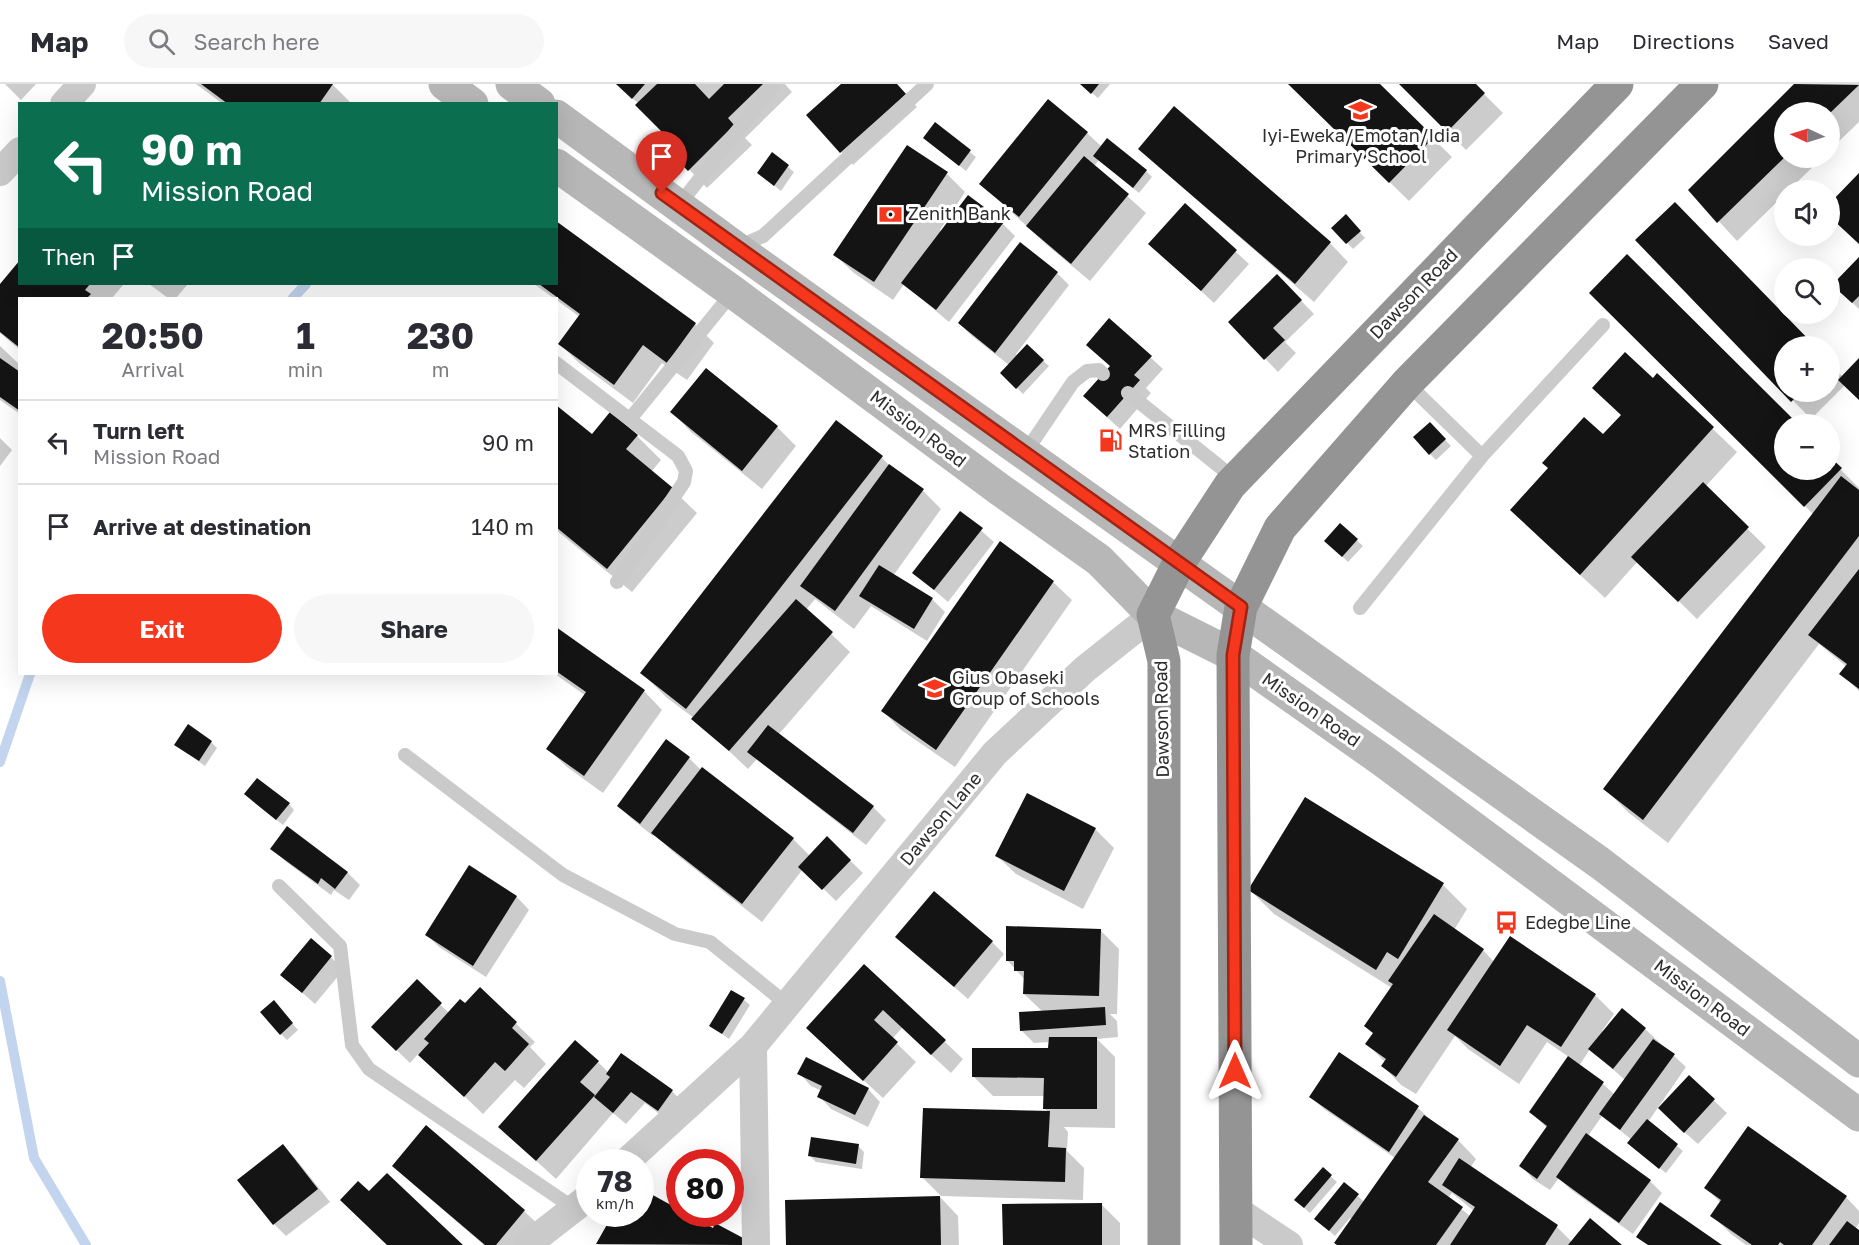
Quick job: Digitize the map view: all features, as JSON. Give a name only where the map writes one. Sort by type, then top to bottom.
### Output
[{"type":"highway","name":"Dawson Road","points":[[1164,1245],[1164,661],[1153,615],[1179,563],[1235,479],[1617,84]]},
{"type":"highway","points":[[1236,1245],[1233,655],[1241,607],[1280,528],[1407,383],[1702,84]]},
{"type":"street","points":[[66,102],[82,84]]},
{"type":"street","points":[[445,84],[469,102]]},
{"type":"street","points":[[512,84],[536,102]]},
{"type":"street","points":[[558,117],[736,248],[1600,863],[1859,1061]]},
{"type":"street","points":[[0,172],[18,153]]},
{"type":"street","name":"Mission Road","points":[[558,166],[1099,560],[1153,615],[1233,655],[1382,760],[1859,1115]]},
{"type":"street","name":"Dawson Lane","points":[[640,1149],[753,1046],[995,753],[1085,669],[1153,615]]},
{"type":"street","points":[[753,1046],[756,1245]]},
{"type":"street","points":[[527,1245],[576,1208]]},
{"type":"street","points":[[1235,1209],[1289,1245]]},
{"type":"lane","points":[[679,205],[774,84]]},
{"type":"lane","points":[[736,248],[763,236],[927,84]]},
{"type":"lane","points":[[630,419],[733,292]]},
{"type":"lane","points":[[1360,608],[1482,456],[1603,325]]},
{"type":"lane","points":[[558,365],[678,456],[686,471],[684,482],[617,582]]},
{"type":"lane","points":[[1025,453],[1073,382],[1087,371],[1099,370],[1103,374]]},
{"type":"lane","points":[[1407,383],[1482,456]]},
{"type":"lane","points":[[1128,393],[1235,479]]},
{"type":"lane","points":[[405,755],[563,875],[675,934],[710,942],[788,1005]]},
{"type":"lane","points":[[279,886],[340,946],[352,1045],[369,1069],[576,1199]]},
{"type":"building","points":[[201,84],[333,84],[320,102],[225,102]]},
{"type":"building","points":[[616,84],[645,84],[632,99]]},
{"type":"building","points":[[657,84],[695,84],[709,99],[724,84],[763,84],[728,118],[734,125],[688,171],[666,149],[673,143],[635,105]]},
{"type":"building","points":[[841,84],[897,84],[906,94],[840,153],[806,115]]},
{"type":"building","points":[[1080,84],[1099,84],[1091,94]]},
{"type":"building","name":"Iyi-Eweka/Emotan/Idia Primary School","points":[[1288,84],[1380,84],[1434,137],[1389,183]]},
{"type":"building","points":[[1399,84],[1476,84],[1485,93],[1447,132]]},
{"type":"building","points":[[1794,84],[1859,85],[1840,103],[1776,102]]},
{"type":"building","points":[[1048,99],[1088,132],[1019,217],[979,184]]},
{"type":"building","points":[[1774,104],[1774,168],[1717,223],[1688,190]]},
{"type":"building","points":[[1174,106],[1331,242],[1295,284],[1138,149]]},
{"type":"building","points":[[935,122],[971,150],[959,166],[923,138]]},
{"type":"building","points":[[1107,138],[1147,170],[1133,188],[1093,156]]},
{"type":"building","name":"Zenith Bank","points":[[907,145],[948,172],[874,282],[833,255]]},
{"type":"building","points":[[772,152],[789,165],[774,186],[757,173]]},
{"type":"building","points":[[1084,156],[1129,194],[1071,264],[1026,226]]},
{"type":"building","points":[[1859,173],[1859,244],[1840,226],[1840,193]]},
{"type":"building","points":[[968,195],[1004,222],[936,310],[901,283]]},
{"type":"building","points":[[1675,202],[1774,304],[1774,324],[1794,324],[1805,336],[1774,336],[1774,384],[1635,240]]},
{"type":"building","points":[[1185,203],[1237,250],[1201,291],[1148,244]]},
{"type":"building","points":[[1346,214],[1361,231],[1346,244],[1331,228]]},
{"type":"building","points":[[558,222],[696,323],[667,363],[643,345],[614,385],[558,344],[580,314],[540,285],[558,285]]},
{"type":"building","points":[[1020,242],[1058,272],[995,353],[958,323]]},
{"type":"building","points":[[1627,254],[1788,414],[1774,414],[1774,477],[1589,293]]},
{"type":"building","points":[[1859,257],[1859,296],[1852,303],[1840,292],[1840,277]]},
{"type":"building","points":[[18,262],[18,285],[89,285],[85,290],[91,294],[88,297],[18,297],[18,346],[0,332],[0,284]]},
{"type":"building","points":[[1277,274],[1302,300],[1273,328],[1285,340],[1264,360],[1228,322]]},
{"type":"building","points":[[1109,318],[1152,356],[1134,375],[1140,380],[1107,417],[1083,396],[1110,366],[1086,345]]},
{"type":"building","points":[[1027,344],[1044,360],[1016,389],[1000,373]]},
{"type":"building","points":[[1625,352],[1653,378],[1657,373],[1714,427],[1580,575],[1510,510],[1548,468],[1542,463],[1584,417],[1603,434],[1621,415],[1592,388]]},
{"type":"building","points":[[0,358],[18,371],[18,410],[0,397]]},
{"type":"building","points":[[1859,358],[1859,400],[1840,382],[1840,378]]},
{"type":"building","points":[[706,368],[778,426],[742,471],[670,412]]},
{"type":"building","points":[[558,407],[592,434],[610,412],[638,435],[626,449],[673,488],[607,569],[558,529]]},
{"type":"building","points":[[836,420],[883,456],[686,709],[640,673]]},
{"type":"building","points":[[1430,422],[1446,439],[1429,455],[1413,437]]},
{"type":"building","points":[[889,464],[924,489],[835,611],[800,586]]},
{"type":"building","points":[[1840,477],[1859,490],[1859,536],[1643,820],[1603,789]]},
{"type":"building","points":[[1777,480],[1830,480],[1804,507]]},
{"type":"building","points":[[1703,482],[1749,527],[1678,602],[1631,557]]},
{"type":"building","points":[[960,511],[983,528],[934,590],[912,573]]},
{"type":"building","points":[[1340,523],[1358,539],[1342,557],[1324,541]]},
{"type":"building","points":[[1000,541],[1054,581],[936,750],[881,711]]},
{"type":"building","points":[[879,565],[933,598],[914,629],[859,596]]},
{"type":"building","points":[[1859,569],[1859,689],[1839,674],[1847,664],[1808,635]]},
{"type":"building","points":[[796,599],[833,632],[729,751],[691,719]]},
{"type":"building","points":[[558,628],[645,690],[584,776],[546,749],[586,692],[558,672]]},
{"type":"building","points":[[188,724],[212,741],[199,761],[174,745]]},
{"type":"building","points":[[768,725],[874,806],[853,833],[747,752]]},
{"type":"building","points":[[666,739],[690,757],[640,824],[617,806]]},
{"type":"building","points":[[702,767],[794,838],[742,904],[651,833]]},
{"type":"building","points":[[257,778],[290,803],[276,820],[244,794]]},
{"type":"building","points":[[1027,793],[1096,828],[1064,891],[995,856]]},
{"type":"building","points":[[1305,797],[1444,883],[1398,959],[1387,952],[1376,970],[1248,890]]},
{"type":"building","points":[[287,826],[348,872],[335,889],[321,878],[318,884],[270,849]]},
{"type":"building","points":[[827,836],[851,860],[822,890],[798,867]]},
{"type":"building","points":[[469,865],[517,896],[473,966],[425,935]]},
{"type":"building","points":[[934,891],[993,941],[954,987],[895,937]]},
{"type":"building","points":[[1434,914],[1484,949],[1396,1077],[1381,1066],[1386,1059],[1365,1044],[1373,1033],[1364,1026],[1393,984],[1388,981]]},
{"type":"building","points":[[1006,926],[1101,929],[1099,996],[1023,994],[1024,971],[1014,971],[1014,961],[1006,961]]},
{"type":"building","points":[[1510,936],[1596,994],[1561,1047],[1527,1025],[1500,1066],[1447,1030]]},
{"type":"building","points":[[311,938],[332,956],[302,993],[280,975]]},
{"type":"building","points":[[864,964],[946,1040],[931,1055],[883,1010],[874,1020],[898,1042],[863,1081],[806,1028]]},
{"type":"building","points":[[417,979],[442,1003],[396,1051],[371,1027]]},
{"type":"building","points":[[480,987],[517,1022],[512,1028],[529,1044],[505,1071],[495,1062],[464,1097],[418,1055],[429,1043],[424,1039],[460,999],[465,1003]]},
{"type":"building","points":[[731,990],[745,998],[722,1034],[709,1026]]},
{"type":"building","points":[[274,1000],[293,1023],[280,1035],[260,1012]]},
{"type":"building","points":[[1105,1007],[1106,1025],[1020,1031],[1019,1012]]},
{"type":"building","points":[[1622,1008],[1646,1028],[1613,1069],[1588,1049]]},
{"type":"building","points":[[1049,1037],[1097,1037],[1097,1109],[1043,1109],[1044,1078],[972,1077],[972,1048],[1048,1048]]},
{"type":"building","points":[[1653,1039],[1675,1054],[1620,1130],[1599,1114]]},
{"type":"building","points":[[575,1040],[599,1061],[580,1082],[595,1095],[536,1161],[498,1127]]},
{"type":"building","points":[[1339,1052],[1419,1106],[1389,1152],[1309,1097]]},
{"type":"building","points":[[621,1053],[673,1090],[658,1111],[631,1092],[613,1113],[594,1097],[610,1077],[606,1074]]},
{"type":"building","points":[[1568,1056],[1604,1082],[1537,1179],[1519,1166],[1547,1126],[1529,1112]]},
{"type":"building","points":[[806,1057],[869,1088],[855,1115],[817,1097],[822,1086],[797,1074]]},
{"type":"building","points":[[1689,1075],[1715,1099],[1684,1133],[1658,1108]]},
{"type":"building","points":[[923,1108],[1050,1111],[1048,1147],[1066,1148],[1065,1182],[920,1178]]},
{"type":"building","points":[[1424,1115],[1459,1139],[1428,1182],[1463,1207],[1436,1245],[1337,1245],[1334,1243]]},
{"type":"building","points":[[1647,1119],[1678,1144],[1659,1169],[1627,1143]]},
{"type":"building","points":[[426,1125],[525,1210],[496,1245],[485,1245],[392,1166]]},
{"type":"building","points":[[1748,1126],[1847,1196],[1812,1245],[1784,1245],[1780,1242],[1778,1245],[1752,1245],[1710,1216],[1721,1200],[1704,1188]]},
{"type":"building","points":[[1586,1133],[1651,1180],[1619,1223],[1556,1177]]},
{"type":"building","points":[[811,1137],[859,1144],[856,1164],[808,1156]]},
{"type":"building","points":[[283,1144],[318,1189],[273,1225],[237,1180]]},
{"type":"building","points":[[1459,1158],[1558,1225],[1545,1245],[1450,1245],[1475,1207],[1442,1185]]},
{"type":"building","points":[[1323,1167],[1332,1175],[1304,1208],[1294,1200]]},
{"type":"building","points":[[387,1173],[463,1245],[387,1245],[340,1200],[358,1181],[369,1191]]},
{"type":"building","points":[[1344,1182],[1359,1194],[1329,1231],[1314,1219]]},
{"type":"building","points":[[654,1196],[666,1202],[666,1227],[722,1227],[745,1239],[742,1245],[596,1244],[606,1227],[654,1227]]},
{"type":"building","points":[[940,1196],[941,1245],[786,1245],[785,1200]]},
{"type":"building","points":[[1660,1202],[1722,1245],[1648,1245],[1636,1237]]},
{"type":"building","points":[[1102,1203],[1102,1245],[1003,1245],[1002,1204]]},
{"type":"building","points":[[1590,1218],[1622,1245],[1568,1245]]},
{"type":"building","points":[[1847,1221],[1859,1230],[1859,1245],[1829,1245]]},
{"type":"waterway","points":[[294,297],[305,285]]},
{"type":"waterway","points":[[0,762],[30,675]]},
{"type":"waterway","points":[[0,981],[34,1158],[86,1245]]},
{"type":"place","name":"Iyi-Eweka/Emotan/Idia Primary School","points":[[1361,110]]},
{"type":"place","name":"Zenith Bank","points":[[890,214]]},
{"type":"place","name":"MRS Filling Station","points":[[1110,441]]},
{"type":"place","name":"Gius Obaseki Group of Schools","points":[[934,688]]},
{"type":"place","name":"Edegbe Line","points":[[1507,923]]},
{"type":"route","points":[[662,193],[1241,607],[1233,655],[1235,1071]]}]
